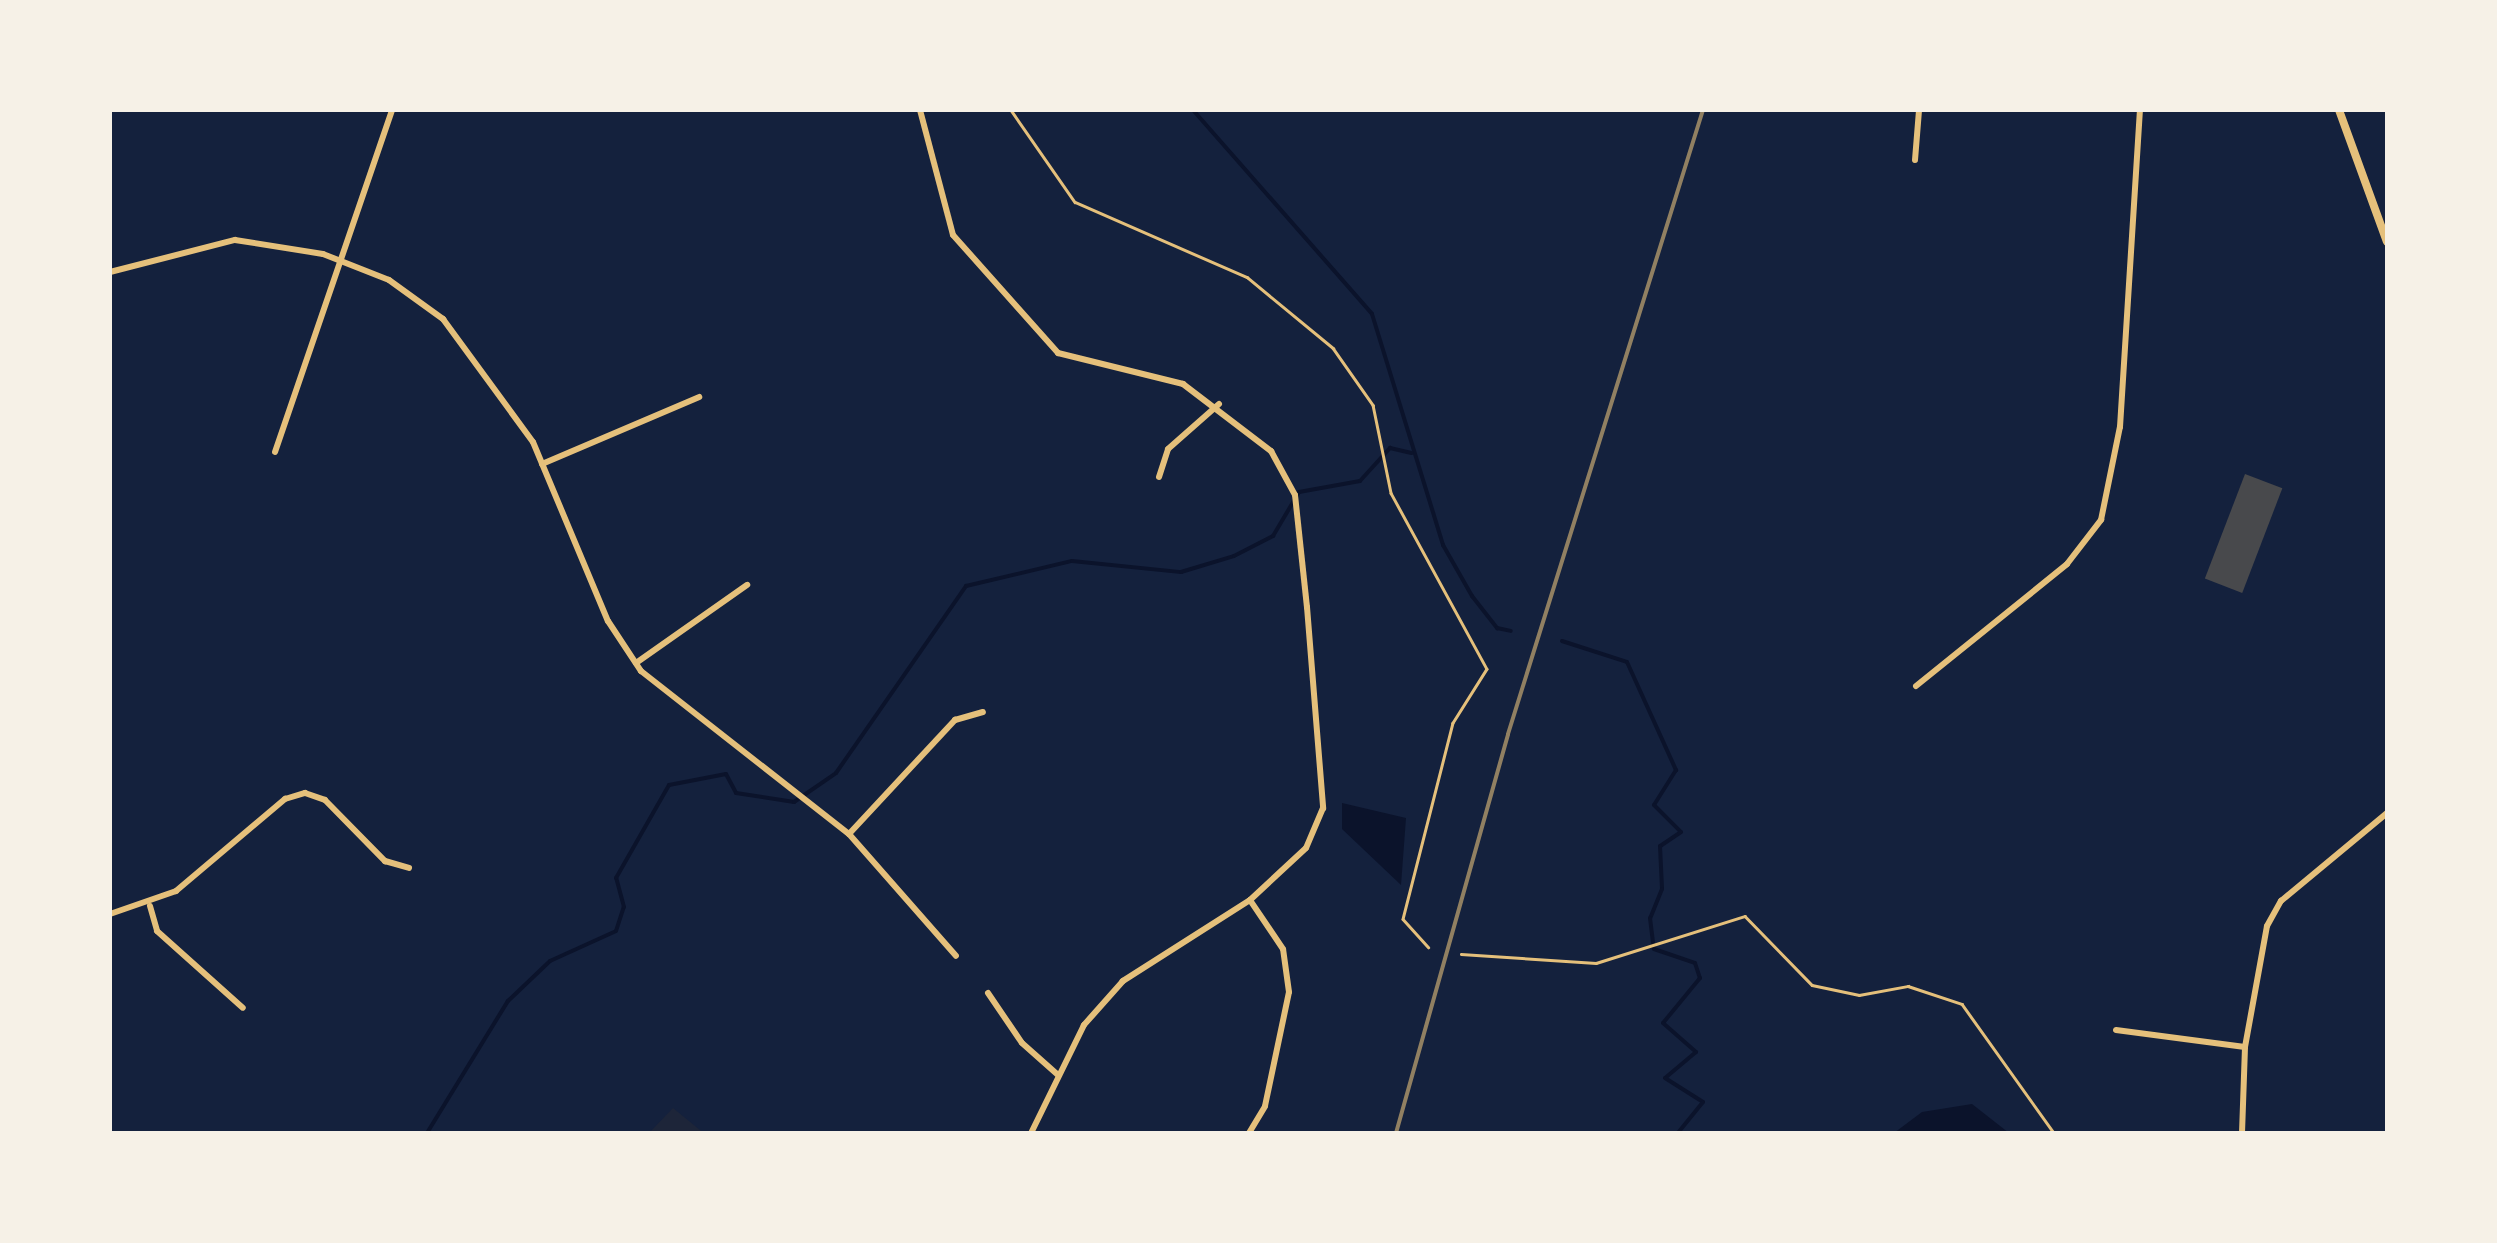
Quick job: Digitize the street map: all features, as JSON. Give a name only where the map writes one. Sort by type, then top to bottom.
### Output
[{"type":"street","points":[[275,452],[392,110]]},
{"type":"street","points":[[920,110],[953,235],[1058,353],[1182,384],[1219,404],[1271,451],[1295,495],[1320,740],[1323,808],[1306,848],[1250,900],[1123,981],[1057,1074],[1031,1133]]},
{"type":"street","points":[[1915,160],[1919,110]]},
{"type":"street","points":[[1916,686],[2067,564],[2100,520],[2120,427],[2140,110]]},
{"type":"street","points":[[2338,110],[2387,242]]},
{"type":"street","points":[[110,272],[234,240],[338,260],[389,280],[443,319],[542,464],[608,621],[636,663],[684,712],[849,834],[956,956]]},
{"type":"street","points":[[542,464],[699,397]]},
{"type":"street","points":[[1159,477],[1168,449],[1219,404]]},
{"type":"street","points":[[636,663],[747,585]]},
{"type":"street","points":[[849,834],[955,720],[983,712]]},
{"type":"street","points":[[110,914],[150,906],[304,793],[325,800],[384,861],[409,868]]},
{"type":"street","points":[[2242,1133],[2245,1047],[2255,972],[2281,901],[2386,817]]},
{"type":"street","points":[[1250,900],[1283,949],[1289,992],[1265,1106],[1250,1133]]},
{"type":"street","points":[[150,906],[157,931],[243,1008]]},
{"type":"street","points":[[988,993],[1022,1044],[1057,1074]]},
{"type":"street","points":[[2116,1030],[2245,1047]]},
{"type":"path","points":[[1011,110],[1075,202],[1248,277],[1333,348],[1358,376],[1384,444],[1400,512],[1487,668],[1453,723],[1403,919],[1428,947]]},
{"type":"path","points":[[1461,954],[1596,963],[1745,916],[1812,985],[1859,995],[1908,986],[1962,1004],[2054,1133]]},
{"type":"shaded area","points":[[1342,803],[1406,818],[1401,885],[1342,829]]},
{"type":"shaded area","points":[[1972,1104],[2009,1133],[1894,1133],[1922,1112]]},
{"type":"shaded area","points":[[673,1108],[700,1130],[703,1133],[649,1133]]},
{"type":"building","points":[[2245,474],[2282,488],[2242,593],[2205,579]]},
{"type":"waterway","points":[[1193,110],[1372,314],[1443,545],[1472,596],[1497,628],[1511,631]]},
{"type":"waterway","points":[[427,1133],[508,1001],[550,961],[616,931],[624,907],[616,878],[669,785],[726,774],[736,793],[794,802],[836,773],[966,586],[1072,561],[1181,572],[1234,556],[1273,536],[1299,492],[1360,481],[1390,448],[1411,453]]},
{"type":"waterway","points":[[1562,641],[1627,662],[1676,770],[1654,805],[1681,832],[1660,846],[1662,889],[1650,918],[1654,949],[1695,963],[1700,978],[1663,1023],[1696,1052],[1665,1078],[1703,1102],[1678,1133]]},
{"type":"railway","points":[[1396,1133],[1508,734],[1703,110]]}]
